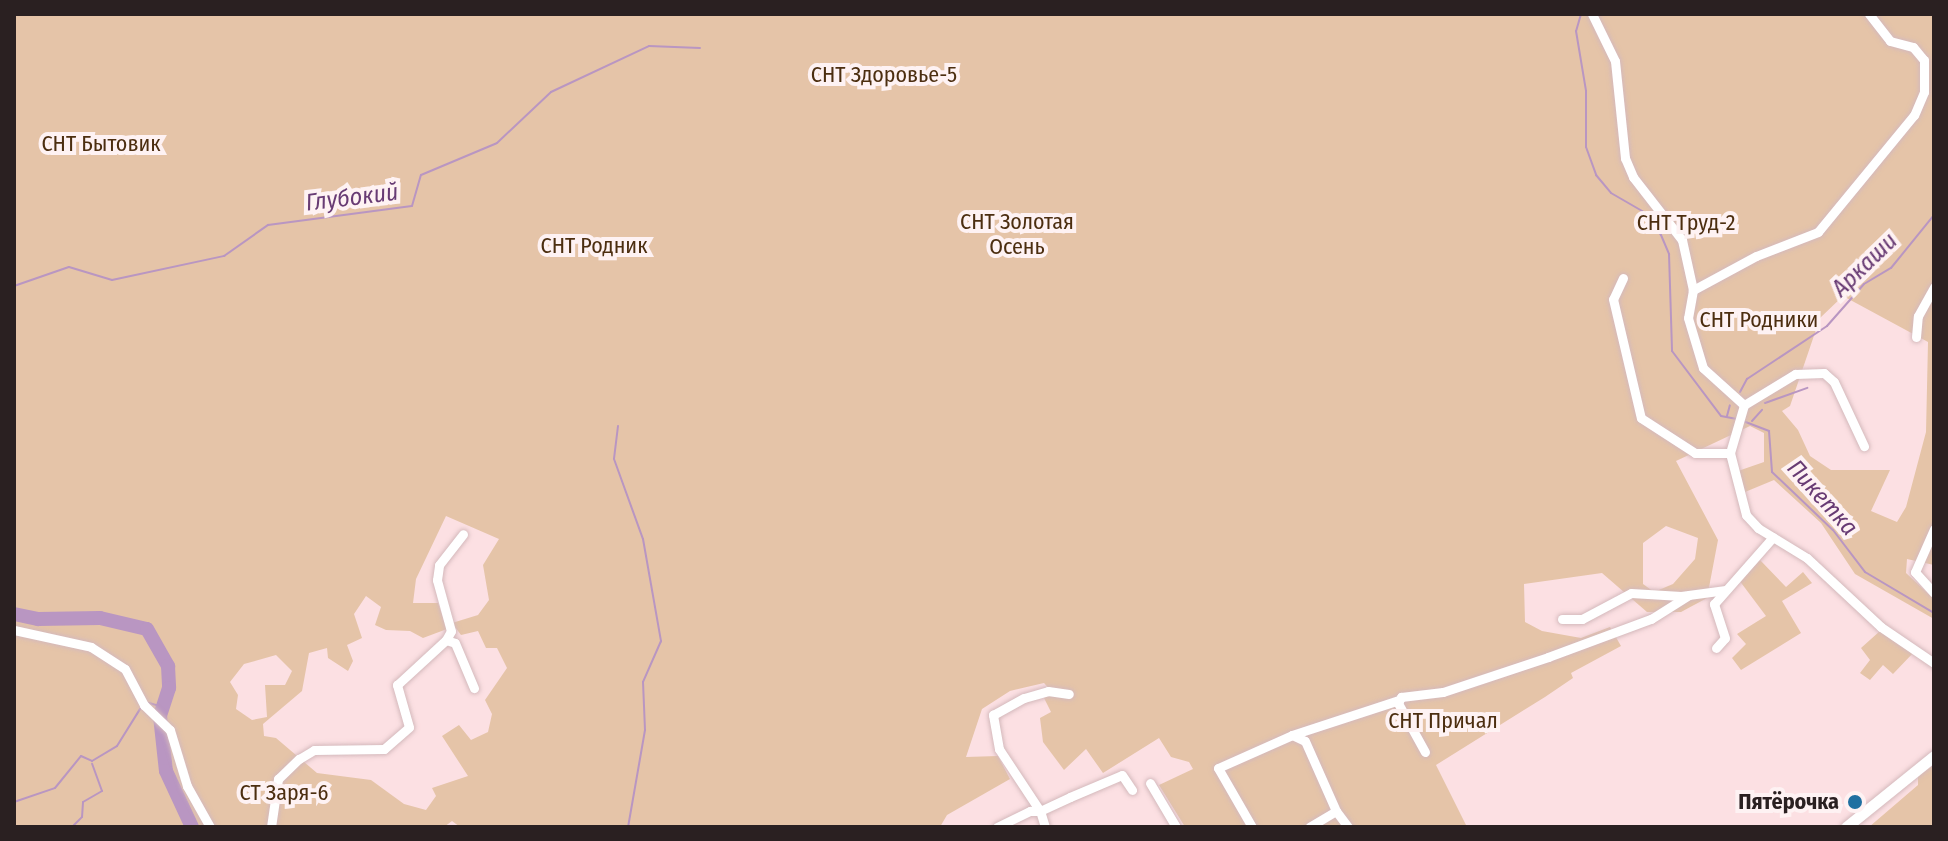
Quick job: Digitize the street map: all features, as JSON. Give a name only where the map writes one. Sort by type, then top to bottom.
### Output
[{"type":"street","points":[[1592,14],[1615,61],[1625,158],[1633,177],[1682,240],[1693,290],[1688,318],[1703,368],[1744,405]]},
{"type":"street","points":[[1693,290],[1756,256],[1818,232],[1914,115],[1924,92],[1926,67],[1917,50],[1890,41],[1869,14]]},
{"type":"street","points":[[1623,278],[1613,299],[1641,418],[1695,453],[1730,453]]},
{"type":"street","points":[[1916,337],[1918,316],[1934,287]]},
{"type":"street","points":[[1864,446],[1834,382],[1824,373],[1795,374],[1744,405],[1732,435],[1730,453],[1746,515],[1773,537],[1807,558],[1881,627],[1934,663]]},
{"type":"street","points":[[1934,529],[1915,572],[1934,593]]},
{"type":"street","points":[[271,827],[278,779],[299,759],[314,750],[384,749],[409,727],[397,685],[446,640],[451,631],[437,580],[439,565],[463,534]]},
{"type":"street","points":[[1716,648],[1725,638],[1714,604],[1773,537]]},
{"type":"street","points":[[1562,619],[1582,619],[1631,593],[1689,595],[1726,590]]},
{"type":"street","points":[[1252,827],[1218,768],[1292,735],[1399,700],[1443,692],[1548,657],[1651,619],[1689,595]]},
{"type":"street","points":[[14,630],[91,647],[114,659],[176,741],[187,786],[210,827]]},
{"type":"street","points":[[446,640],[455,643],[474,688]]},
{"type":"street","points":[[1045,827],[1040,811],[999,749],[993,715],[1048,691],[1069,694]]},
{"type":"street","points":[[1399,700],[1425,752]]},
{"type":"street","points":[[1292,735],[1305,741],[1336,811],[1348,827]]},
{"type":"street","points":[[1846,827],[1934,756]]},
{"type":"street","points":[[997,827],[1122,775],[1132,790]]},
{"type":"street","points":[[1150,783],[1176,827]]},
{"type":"street","points":[[1309,827],[1336,811]]},
{"type":"green space","points":[[14,14],[1934,14],[1934,565],[1907,559],[1906,573],[1934,599],[1934,619],[1855,574],[1821,523],[1774,480],[1745,492],[1738,471],[1764,462],[1764,433],[1750,426],[1676,461],[1718,540],[1707,598],[1681,612],[1647,612],[1602,573],[1524,584],[1525,622],[1542,631],[1581,638],[1610,627],[1621,646],[1571,673],[1573,678],[1436,765],[1467,827],[1185,827],[1159,785],[1193,769],[1189,762],[1171,757],[1159,738],[1103,773],[1086,749],[1064,770],[1043,742],[1040,718],[1051,712],[1043,696],[1054,694],[1044,683],[1010,691],[982,709],[966,757],[998,756],[1010,779],[947,815],[940,827],[460,827],[452,821],[444,827],[14,827]],"holes":[[[1843,296],[1928,342],[1926,432],[1906,507],[1897,522],[1871,511],[1890,470],[1831,470],[1810,456],[1798,430],[1782,411],[1790,406],[1820,318]],[[446,516],[499,539],[483,565],[489,600],[478,615],[452,623],[461,635],[478,631],[486,648],[497,648],[507,668],[485,700],[492,714],[488,732],[471,740],[459,725],[442,736],[468,776],[432,788],[436,796],[426,810],[404,804],[371,780],[317,773],[276,738],[264,736],[263,724],[302,691],[309,653],[327,648],[328,658],[348,671],[353,661],[347,645],[362,638],[354,614],[366,596],[381,607],[375,625],[386,630],[410,631],[423,638],[447,629],[438,603],[413,603],[416,579]],[[1666,526],[1698,538],[1695,559],[1673,584],[1654,592],[1643,584],[1643,543]],[[276,655],[292,671],[285,685],[265,685],[267,717],[252,720],[236,709],[238,695],[230,682],[244,664]]]},
{"type":"green space","points":[[1760,560],[1786,587],[1803,572],[1812,583],[1782,601],[1801,633],[1741,670],[1732,658],[1746,644],[1737,634],[1766,616],[1739,580]]},
{"type":"green space","points":[[1880,631],[1914,652],[1893,674],[1883,665],[1870,680],[1860,673],[1870,660],[1861,648]]},
{"type":"green space","points":[[1934,765],[1934,827],[1869,827],[1918,785],[1918,776]]},
{"type":"waterway","name":"Пикетка","points":[[1581,14],[1576,31],[1586,91],[1586,147],[1596,175],[1611,193],[1645,213],[1661,235],[1669,254],[1672,351],[1721,416],[1737,419]]},
{"type":"waterway","name":"Глубокий","points":[[14,286],[69,267],[112,280],[224,256],[268,225],[412,206],[421,175],[497,143],[551,92],[649,46],[700,48]]},
{"type":"waterway","name":"Аркаши","points":[[1740,392],[1747,379],[1827,326],[1864,284],[1891,268],[1934,215]]},
{"type":"waterway","points":[[1765,403],[1807,388]]},
{"type":"waterway","points":[[1727,416],[1730,405]]},
{"type":"waterway","points":[[1752,421],[1762,410]]},
{"type":"waterway","name":"Пикетка","points":[[1743,421],[1769,431],[1772,472],[1833,530],[1865,572],[1934,613]]},
{"type":"waterway","points":[[618,426],[614,459],[643,539],[661,641],[643,682],[645,730],[628,827]]},
{"type":"waterway","points":[[14,614],[38,619],[100,618],[147,629],[168,666],[169,688],[160,716],[166,771],[192,827]]},
{"type":"waterway","points":[[149,703],[163,707]]},
{"type":"waterway","points":[[14,802],[55,788],[81,756],[92,761],[117,746],[140,709]]},
{"type":"waterway","points":[[72,827],[82,817],[83,802],[102,791],[92,764]]},
{"type":"place","name":"Пятёрочка","points":[[1855,802]]},
{"type":"park label","name":"СНТ Здоровье-5","points":[[884,75]]},
{"type":"park label","name":"СНТ Бытовик","points":[[101,144]]},
{"type":"park label","name":"СНТ Труд-2","points":[[1686,223]]},
{"type":"park label","name":"СНТ Золотая Осень","points":[[1017,234]]},
{"type":"park label","name":"СНТ Родник","points":[[594,246]]},
{"type":"park label","name":"СНТ Родники","points":[[1759,320]]},
{"type":"park label","name":"СНТ Причал","points":[[1443,721]]},
{"type":"park label","name":"СТ Заря-6","points":[[284,793]]}]
